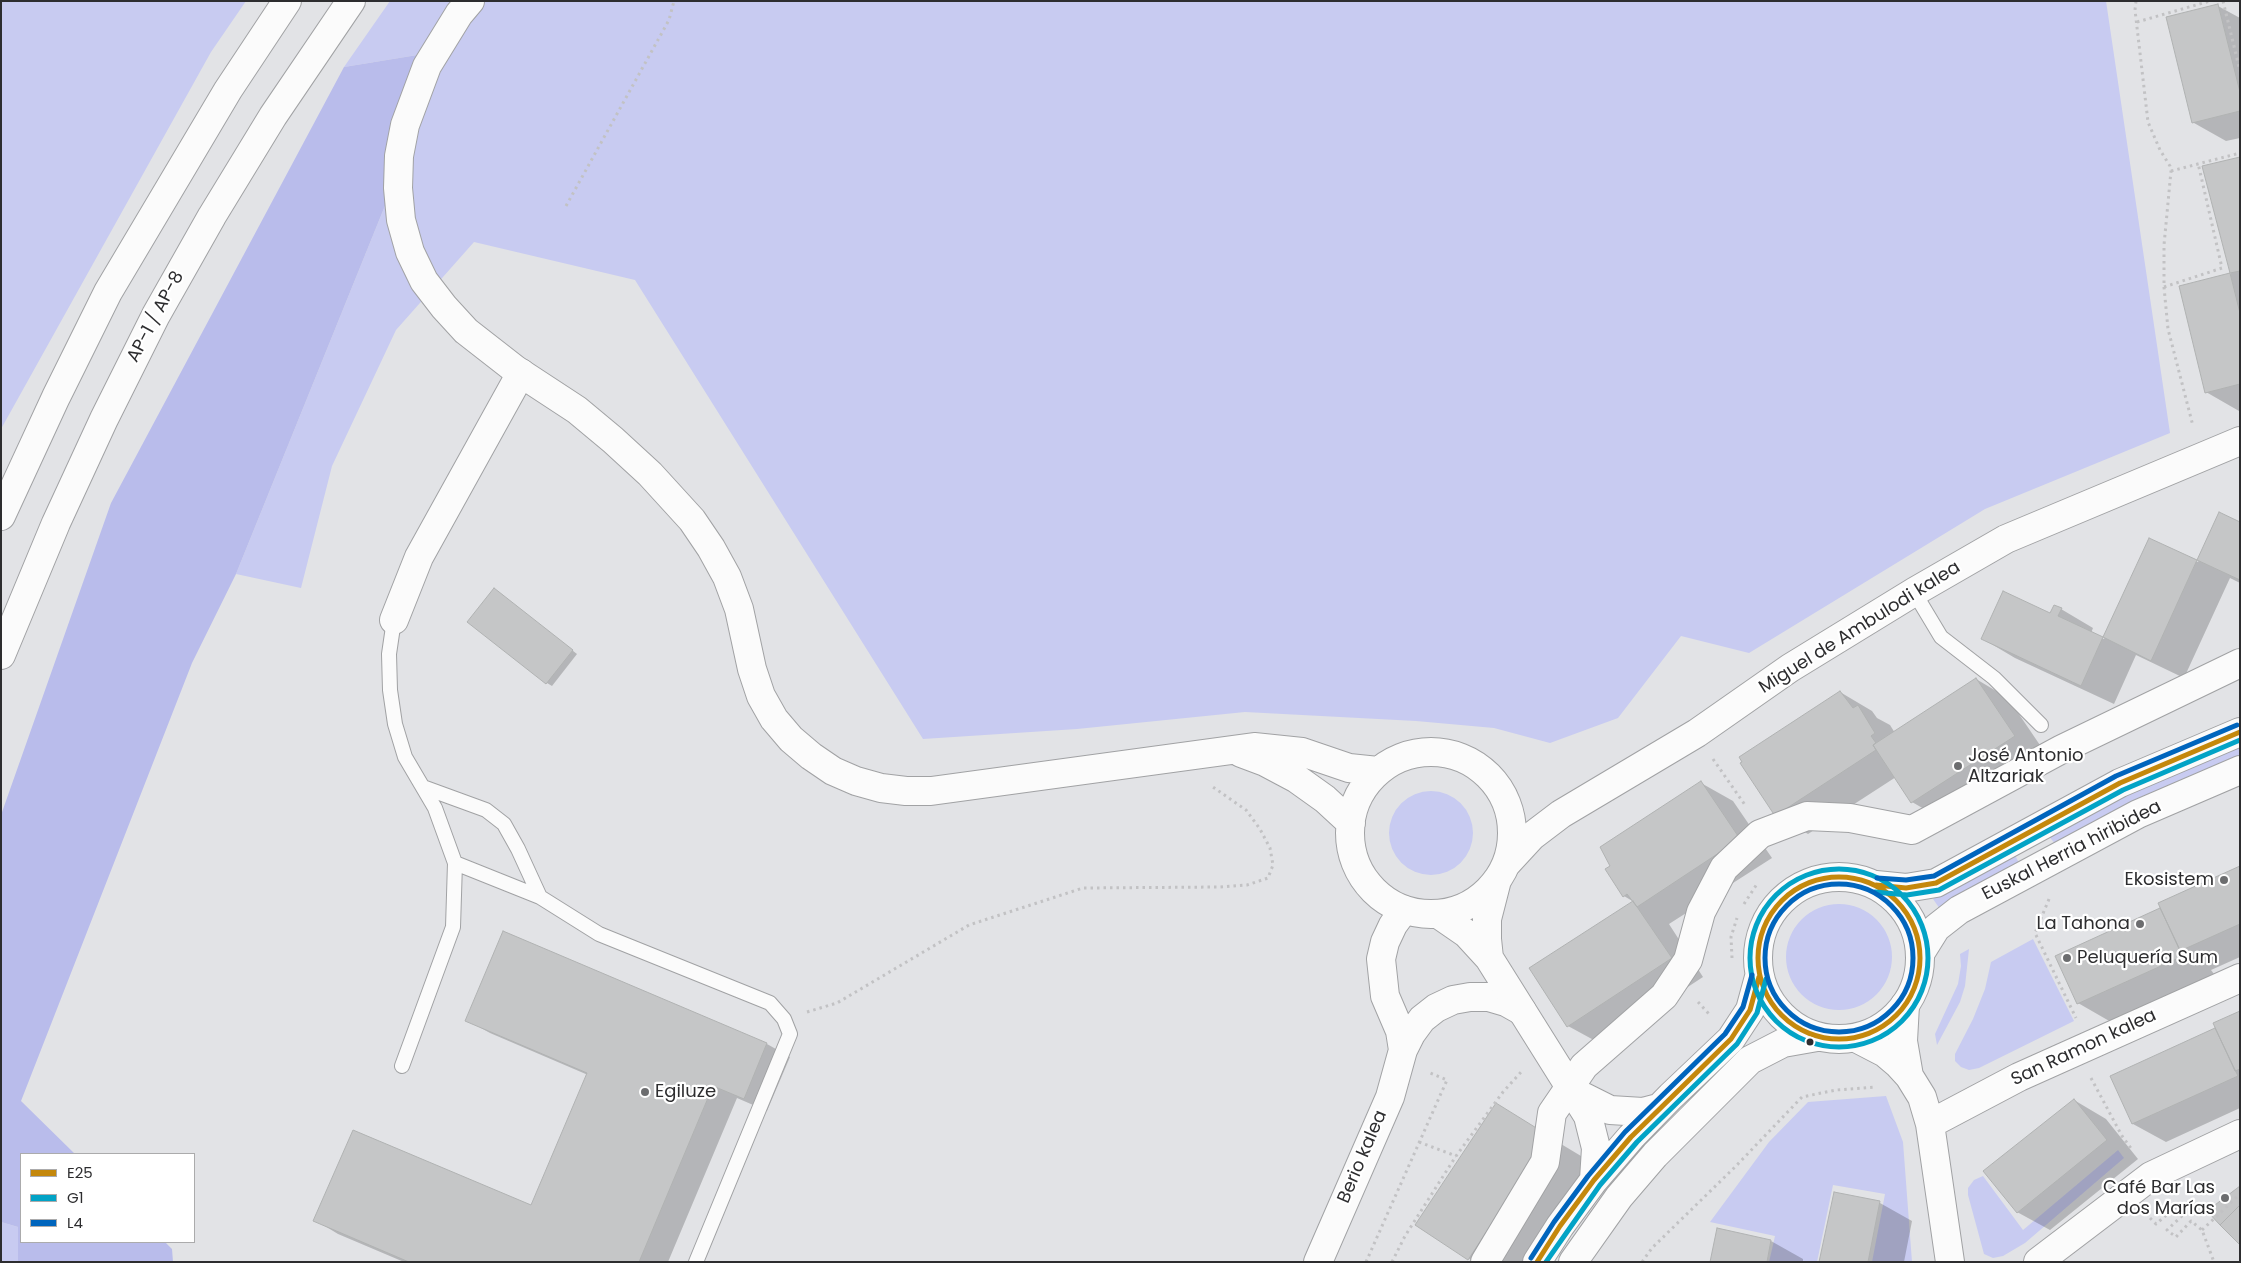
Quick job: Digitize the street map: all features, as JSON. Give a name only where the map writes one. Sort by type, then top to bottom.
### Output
[{"type":"main road","points":[[1,516],[56,396],[108,292],[218,107],[287,1]]},
{"type":"main road","name":"AP-1 / AP-8","points":[[1,655],[56,523],[104,418],[156,315],[212,216],[273,116],[351,1]]},
{"type":"main road","points":[[470,1],[459,14],[427,66],[412,103],[398,156],[401,220],[414,259],[424,281],[466,331],[521,373],[577,410],[613,440],[650,474],[692,520],[711,548],[727,577],[739,609],[752,669],[761,696],[774,719],[791,739],[811,756],[833,770],[856,781],[881,788],[906,791],[931,790],[1231,749],[1278,748],[1302,752],[1350,768],[1378,771]]},
{"type":"main road","points":[[394,620],[419,557],[521,373]]},
{"type":"main road","name":"Miguel de Ambulodi kalea","points":[[1502,871],[1532,836],[1561,814],[1697,732],[1790,668],[1914,592],[2006,539],[2240,441]]},
{"type":"main road","points":[[1485,1262],[1545,1162],[1552,1113],[1584,1066],[1664,996],[1688,960],[1701,912],[1724,868],[1760,834],[1807,816],[1850,818],[1912,830],[2062,749],[2240,663]]},
{"type":"main road","name":"Euskal Herria hiribidea","points":[[1876,885],[1906,888],[1936,883],[2120,783],[2240,732]]},
{"type":"main road","points":[[1231,749],[1265,762],[1297,779],[1325,799],[1350,823]]},
{"type":"main road","points":[[1489,958],[1486,939],[1487,920],[1512,841],[1511,819],[1505,799],[1494,781],[1478,766],[1452,754],[1438,752],[1416,753],[1396,760],[1378,771],[1365,786],[1355,804],[1350,823],[1350,841],[1354,859],[1361,876],[1380,896],[1404,910],[1420,914],[1456,911],[1472,904],[1486,893],[1502,871]]},
{"type":"main road","name":"Euskal Herria hiribidea","points":[[1920,952],[1936,928],[1959,910],[2138,814],[2240,770]]},
{"type":"main road","points":[[1836,876],[1857,878],[1876,885],[1894,897],[1907,913],[1916,932],[1920,952],[1919,971],[1914,989],[1905,1005],[1892,1020],[1874,1031],[1856,1038],[1836,1040],[1817,1037],[1801,1030],[1787,1021],[1774,1008],[1766,994],[1760,977],[1757,956],[1760,936],[1768,917],[1781,900],[1816,879],[1836,876]]},
{"type":"main road","name":"Berio kalea","points":[[1404,910],[1393,925],[1385,942],[1381,960],[1385,996],[1412,1060]]},
{"type":"main road","points":[[1438,914],[1466,934],[1489,958],[1588,1116],[1594,1132],[1596,1148],[1594,1180]]},
{"type":"main road","points":[[1537,1262],[1560,1226],[1594,1180],[1658,1108],[1731,1039],[1750,1010],[1760,977]]},
{"type":"main road","name":"San Ramon kalea","points":[[1930,1124],[2020,1077],[2240,978]]},
{"type":"main road","name":"Berio kalea","points":[[1318,1262],[1390,1096],[1412,1060],[1411,1034],[1422,1019],[1436,1008],[1453,1000],[1470,996],[1489,997],[1506,1002],[1522,1011]]},
{"type":"main road","points":[[1898,1081],[1905,1005]]},
{"type":"main road","points":[[1573,1262],[1619,1197],[1655,1155],[1750,1060],[1783,1042],[1817,1037]]},
{"type":"main road","points":[[1856,1038],[1885,1053],[1898,1081],[1922,1097],[1930,1124],[1950,1262]]},
{"type":"main road","points":[[1570,1087],[1582,1096],[1610,1110],[1643,1112],[1658,1108]]},
{"type":"main road","points":[[2038,1262],[2151,1176],[2240,1134]]},
{"type":"lane","points":[[1914,592],[1941,637],[1994,678],[2042,725]]},
{"type":"lane","points":[[394,620],[389,654],[395,724],[405,757],[435,808],[456,863],[453,927],[402,1066]]},
{"type":"lane","points":[[423,787],[486,810],[504,824],[540,897]]},
{"type":"lane","points":[[456,863],[540,897],[599,934],[770,1003],[784,1019],[790,1034],[696,1262]]},
{"type":"path","points":[[566,206],[669,20],[674,1]]},
{"type":"path","points":[[2136,1],[2148,122],[2171,171],[2164,245],[2164,287],[2168,329],[2195,434]]},
{"type":"path","points":[[2137,22],[2210,1]]},
{"type":"path","points":[[2223,1],[2240,71]]},
{"type":"path","points":[[2171,171],[2240,153]]},
{"type":"path","points":[[2164,287],[2222,268],[2198,163]]},
{"type":"path","points":[[1708,751],[1749,811]]},
{"type":"path","points":[[784,1019],[837,1003],[969,925],[1083,888],[1247,886],[1268,878],[1274,866],[1270,848],[1260,829],[1246,810],[1206,782]]},
{"type":"path","points":[[2035,933],[2073,1011]]},
{"type":"path","points":[[1366,1262],[1446,1080],[1412,1060]]},
{"type":"path","points":[[1392,1262],[1405,1236],[1456,1156],[1503,1092],[1522,1070]]},
{"type":"path","points":[[1642,1262],[1652,1248],[1736,1166],[1802,1097],[1898,1081]]},
{"type":"path","points":[[2098,1093],[2122,1136]]},
{"type":"path","points":[[1419,1142],[1456,1156]]},
{"type":"path","points":[[2202,1230],[2240,1194]]},
{"type":"path","points":[[2144,1212],[2156,1224],[2178,1205],[2185,1213],[2167,1230],[2176,1237],[2191,1222],[2202,1230],[2214,1262]]},
{"type":"shaded area","points":[[1,1],[246,1],[211,52],[1,429]]},
{"type":"shaded area","points":[[390,1],[2106,1],[2170,433],[1985,509],[1749,653],[1681,636],[1618,718],[1550,743],[1494,728],[1416,721],[1245,712],[1077,729],[923,739],[635,280],[474,242],[396,330],[332,466],[301,588],[236,574],[448,50],[344,67]]},
{"type":"shaded area","points":[[448,50],[236,574],[192,663],[21,1101],[74,1153],[20,1153],[20,1243],[166,1243],[172,1249],[173,1262],[18,1262],[18,1227],[1,1222],[1,815],[111,503],[344,67]]},
{"type":"shaded area","points":[[2240,747],[2240,761],[2057,846],[2047,834],[2125,793]]},
{"type":"shaded area","points":[[1431,791],[1454,798],[1466,810],[1473,833],[1466,856],[1454,868],[1431,875],[1408,868],[1396,856],[1389,833],[1396,810],[1408,798]]},
{"type":"shaded area","points":[[2014,853],[2020,865],[1940,909],[1933,899]]},
{"type":"shaded area","points":[[1839,904],[1859,908],[1877,919],[1888,937],[1892,957],[1888,977],[1877,995],[1859,1006],[1839,1010],[1819,1006],[1801,995],[1790,977],[1786,957],[1790,937],[1801,919],[1819,908]]},
{"type":"shaded area","points":[[2033,939],[2074,1021],[1979,1068],[1969,1070],[1961,1067],[1955,1061],[1955,1054],[1973,1019],[1985,989],[1991,962]]},
{"type":"shaded area","points":[[1969,949],[1965,986],[1960,1002],[1937,1045],[1935,1034],[1958,984],[1961,966],[1960,954]]},
{"type":"shaded area","points":[[1886,1096],[1903,1142],[1912,1262],[1872,1262],[1885,1194],[1833,1185],[1817,1262],[1769,1262],[1775,1236],[1710,1222],[1769,1142],[1808,1102]]},
{"type":"shaded area","points":[[2118,1150],[2124,1158],[2025,1243],[2003,1256],[1993,1258],[1984,1254],[1968,1195],[1968,1188],[1974,1180],[1983,1176],[2023,1230]]},
{"type":"shaded area","points":[[1,1222],[18,1227],[18,1262],[1,1262]]},
{"type":"building","points":[[2218,4],[2240,92],[2240,111],[2192,123],[2166,17]]},
{"type":"building","points":[[2240,157],[2240,271],[2230,273],[2202,166]]},
{"type":"building","points":[[2230,273],[2240,313],[2240,384],[2205,393],[2179,286]]},
{"type":"building","points":[[2219,512],[2240,522],[2240,580],[2197,560]]},
{"type":"building","points":[[2149,538],[2197,560],[2151,661],[2103,637]]},
{"type":"building","points":[[494,588],[573,650],[546,684],[467,622]]},
{"type":"building","points":[[2003,591],[2050,613],[2054,605],[2062,608],[2058,616],[2103,637],[2081,686],[1981,639]]},
{"type":"building","points":[[1976,678],[2015,736],[1911,803],[1873,745]]},
{"type":"building","points":[[1840,691],[1853,708],[1858,705],[1875,733],[1871,736],[1876,743],[1873,745],[1876,750],[1775,816],[1740,763],[1742,762],[1739,757]]},
{"type":"building","points":[[1701,781],[1740,839],[1637,907],[1627,894],[1623,897],[1605,869],[1610,866],[1600,847]]},
{"type":"building","points":[[2240,866],[2240,924],[2180,951],[2158,903]]},
{"type":"building","points":[[1633,901],[1672,958],[1567,1027],[1529,968]]},
{"type":"building","points":[[2160,908],[2183,956],[2077,1004],[2055,956]]},
{"type":"building","name":"Egiluze","points":[[503,931],[767,1043],[744,1099],[713,1086],[639,1262],[409,1262],[313,1221],[353,1130],[531,1205],[587,1073],[465,1021]]},
{"type":"building","points":[[2240,1011],[2240,1069],[2235,1071],[2213,1023]]},
{"type":"building","points":[[2215,1028],[2238,1076],[2132,1124],[2110,1076]]},
{"type":"building","points":[[2074,1099],[2107,1140],[2017,1213],[1983,1171]]},
{"type":"building","points":[[1496,1103],[1546,1134],[1547,1139],[1468,1260],[1415,1225]]},
{"type":"building","points":[[2240,1186],[2240,1205],[2220,1225],[2207,1211]]},
{"type":"building","points":[[1834,1192],[1880,1201],[1868,1262],[1819,1262]]},
{"type":"building","points":[[2240,1205],[2240,1245],[2220,1225]]},
{"type":"building","points":[[1717,1228],[1771,1240],[1767,1262],[1710,1262]]},
{"type":"transit line","name":"L4","points":[[1877,878],[1906,880],[1934,876],[2116,776],[2237,725]]},
{"type":"transit line","name":"E25","points":[[1876,885],[1906,888],[1936,883],[2120,783],[2240,732]]},
{"type":"transit line","name":"G1","points":[[1875,892],[1907,895],[1939,890],[2123,790],[2240,740]]},
{"type":"transit line","name":"G1","points":[[1839,869],[1873,876],[1888,884],[1902,895],[1913,909],[1921,924],[1928,958],[1921,992],[1913,1007],[1902,1021],[1888,1032],[1873,1040],[1839,1047],[1805,1040],[1790,1032],[1776,1021],[1765,1007],[1757,992],[1750,958],[1757,924],[1765,909],[1776,895],[1790,884],[1805,876],[1839,869]]},
{"type":"transit line","name":"E25","points":[[1847,877],[1863,880],[1877,886],[1891,895],[1902,906],[1917,934],[1920,958],[1919,974],[1911,996],[1902,1010],[1891,1021],[1863,1036],[1831,1039],[1815,1036],[1801,1030],[1787,1021],[1776,1010],[1761,982],[1758,950],[1761,934],[1767,920],[1776,906],[1787,895],[1815,880],[1847,877]]},
{"type":"transit line","name":"L4","points":[[1839,884],[1867,890],[1891,906],[1907,930],[1913,958],[1907,986],[1891,1010],[1867,1026],[1839,1032],[1811,1026],[1787,1010],[1771,986],[1765,958],[1771,930],[1787,906],[1811,890],[1839,884]]},
{"type":"transit line","name":"L4","points":[[1531,1258],[1554,1222],[1588,1176],[1625,1132],[1725,1034],[1743,1007],[1752,975]]},
{"type":"transit line","name":"E25","points":[[1537,1262],[1560,1226],[1594,1180],[1631,1137],[1731,1039],[1750,1010],[1759,977]]},
{"type":"transit line","name":"G1","points":[[1546,1262],[1600,1185],[1637,1142],[1737,1044],[1757,1013],[1766,979]]},
{"type":"place","name":"José Antonio Altzariak","points":[[1958,766]]},
{"type":"place","name":"Ekosistem","points":[[2224,880]]},
{"type":"place","name":"La Tahona","points":[[2140,924]]},
{"type":"place","name":"Peluquería Sum","points":[[2067,958]]},
{"type":"place","name":"Egiluze","points":[[645,1092]]},
{"type":"place","name":"Café Bar Las dos Marías","points":[[2225,1198]]}]
